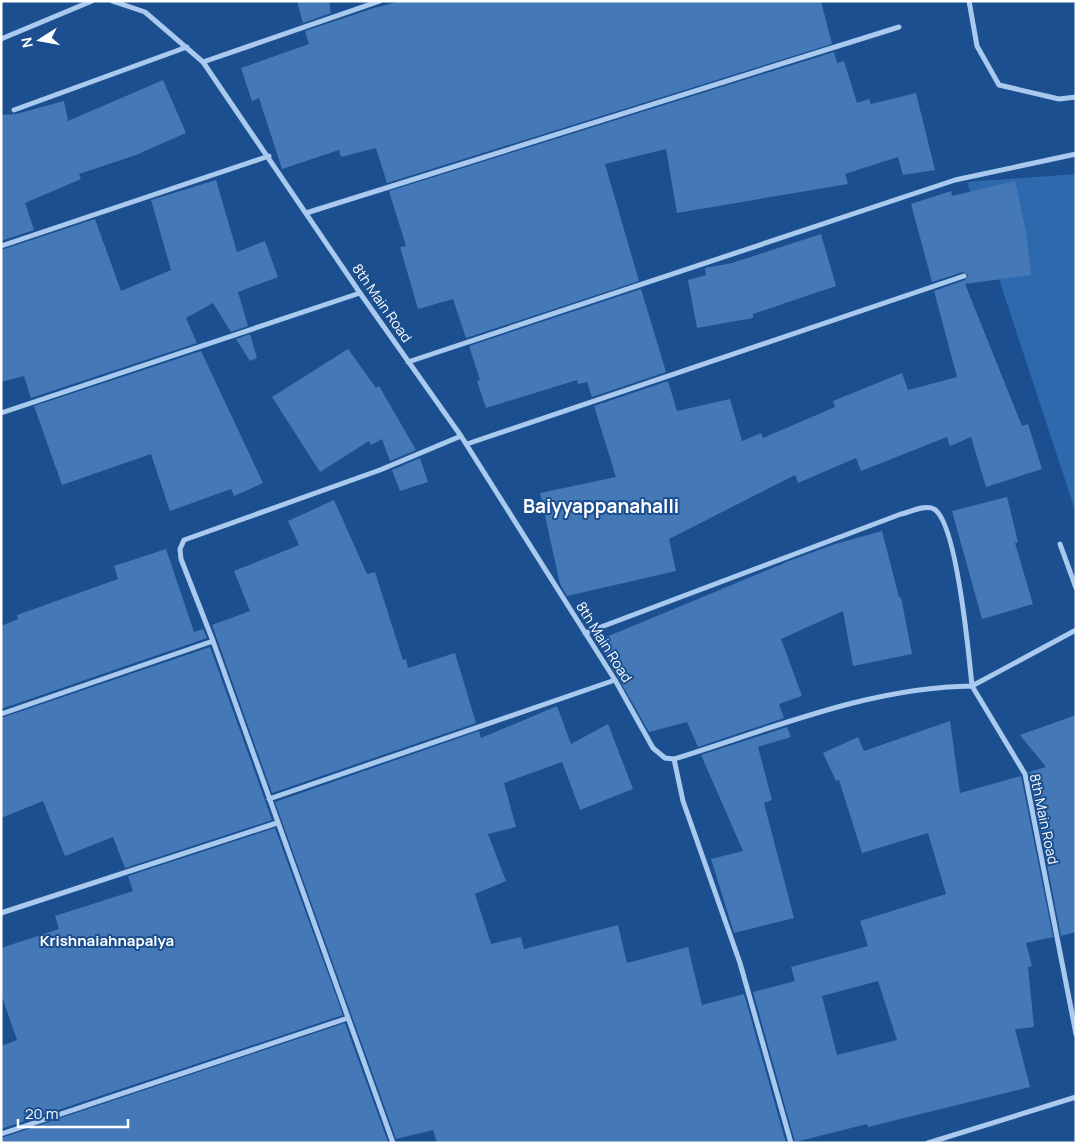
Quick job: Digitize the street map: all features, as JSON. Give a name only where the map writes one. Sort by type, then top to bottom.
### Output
[{"type":"street","points":[[1,39],[92,1]]},
{"type":"street","name":"8th Main Road","points":[[112,1],[145,12],[203,62],[269,156],[360,293],[467,444],[614,680],[653,748],[665,758],[674,759]]},
{"type":"street","points":[[203,62],[380,1]]},
{"type":"street","points":[[969,1],[978,46],[999,86],[1059,99],[1076,97]]},
{"type":"street","points":[[306,213],[899,27]]},
{"type":"street","points":[[14,110],[187,47]]},
{"type":"street","points":[[408,362],[955,180],[1076,154]]},
{"type":"street","points":[[1,246],[269,156]]},
{"type":"street","points":[[467,444],[964,276]]},
{"type":"street","points":[[1,414],[360,293]]},
{"type":"street","points":[[393,1143],[213,641],[181,559],[180,549],[184,540],[380,470],[461,436]]},
{"type":"street","points":[[585,633],[926,507],[934,508],[941,516],[958,568],[972,686]]},
{"type":"street","points":[[1060,544],[1076,588]]},
{"type":"street","points":[[791,1143],[740,963],[683,801],[674,759],[879,695],[942,686],[972,686],[1076,630]]},
{"type":"street","points":[[1,714],[213,641]]},
{"type":"street","points":[[269,799],[614,680]]},
{"type":"street","name":"8th Main Road","points":[[972,686],[1025,774],[1076,1034]]},
{"type":"street","points":[[1,913],[277,823]]},
{"type":"street","points":[[1,1134],[348,1018]]},
{"type":"street","points":[[928,1143],[1076,1097]]},
{"type":"shaded area","points":[[1076,174],[1076,513],[967,182]]},
{"type":"building","points":[[297,1],[329,1],[331,13],[303,23]]},
{"type":"building","points":[[401,1],[821,1],[832,44],[387,183],[376,148],[341,157],[339,150],[282,169],[259,98],[252,101],[241,68],[309,44],[305,31]]},
{"type":"building","points":[[834,52],[837,63],[844,61],[857,103],[869,99],[871,104],[916,93],[935,170],[903,175],[898,157],[845,174],[848,184],[677,213],[666,149],[605,164],[639,281],[466,338],[453,299],[418,309],[400,247],[406,246],[389,191]]},
{"type":"building","points":[[163,80],[186,133],[136,155],[79,174],[81,179],[25,203],[34,230],[1,241],[1,115],[16,114],[64,101],[68,121]]},
{"type":"building","points":[[216,180],[237,252],[265,241],[278,277],[238,292],[248,326],[231,332],[213,303],[186,318],[197,343],[31,398],[24,376],[1,382],[1,250],[95,219],[121,291],[171,270],[151,200]]},
{"type":"building","points":[[1015,181],[1026,231],[1031,275],[965,284],[1022,426],[1028,424],[1042,469],[986,487],[971,437],[950,446],[947,437],[861,471],[856,458],[798,483],[795,475],[669,539],[676,571],[567,596],[560,584],[540,493],[616,477],[594,406],[668,381],[677,411],[730,399],[742,441],[761,433],[763,438],[835,407],[833,401],[902,373],[908,390],[957,377],[934,291],[965,280],[968,275],[963,272],[932,282],[911,204],[951,191],[952,196]]},
{"type":"building","points":[[821,234],[836,286],[753,314],[753,318],[697,328],[688,280],[706,275],[705,268],[732,263]]},
{"type":"building","points":[[641,289],[666,372],[592,397],[587,382],[578,384],[577,380],[486,408],[477,381],[480,380],[469,346]]},
{"type":"building","points":[[250,334],[257,358],[250,361],[236,339]]},
{"type":"building","points":[[348,349],[376,388],[379,386],[416,450],[390,461],[382,439],[371,445],[369,441],[320,472],[272,397]]},
{"type":"building","points":[[201,351],[263,483],[234,496],[231,489],[170,511],[151,454],[62,485],[34,406]]},
{"type":"building","points":[[420,458],[428,482],[400,491],[392,470]]},
{"type":"building","points":[[1007,497],[1018,542],[1015,543],[1033,604],[982,619],[952,511]]},
{"type":"building","points":[[334,500],[367,574],[375,572],[403,660],[406,659],[408,668],[455,653],[476,723],[272,793],[212,625],[250,611],[234,571],[299,545],[288,521]]},
{"type":"building","points":[[882,531],[899,597],[901,597],[912,654],[853,666],[843,611],[781,639],[802,696],[779,704],[784,718],[698,747],[687,722],[649,732],[608,660],[599,640],[789,561],[835,544]]},
{"type":"building","points":[[166,549],[194,632],[203,629],[207,638],[1,709],[1,626],[18,619],[17,615],[118,579],[114,566]]},
{"type":"building","points":[[210,647],[272,820],[125,868],[113,837],[65,856],[43,801],[1,818],[1,718]]},
{"type":"building","points":[[557,706],[571,744],[608,724],[633,789],[580,810],[562,762],[504,783],[516,827],[488,834],[506,881],[475,894],[491,944],[521,937],[524,949],[618,925],[627,963],[688,947],[702,1005],[744,994],[786,1143],[437,1143],[433,1130],[396,1139],[275,802],[479,731],[481,738]]},
{"type":"building","points":[[1076,715],[1076,932],[1061,936],[1029,772],[1046,767],[1020,735]]},
{"type":"building","points":[[950,721],[960,793],[1021,776],[1053,937],[1026,943],[1032,966],[1028,967],[1034,1027],[1015,1029],[1030,1087],[868,1127],[867,1124],[795,1142],[753,992],[795,981],[791,967],[868,946],[860,921],[946,894],[928,833],[862,853],[839,780],[836,781],[823,753],[858,737],[864,751]],"holes":[[[878,981],[897,1040],[837,1055],[822,996]]]},
{"type":"building","points":[[787,727],[791,737],[758,747],[772,800],[764,803],[794,918],[734,933],[711,859],[743,851],[701,755]]},
{"type":"building","points":[[275,828],[343,1015],[1,1129],[1,1046],[17,1040],[1,994],[1,948],[59,929],[55,916],[133,891],[128,876]]},
{"type":"building","points":[[345,1023],[388,1142],[1,1143],[1,1138]]},
{"type":"district","name":"Baiyyappanahalli","points":[[601,506]]},
{"type":"district","name":"Krishnaiahnapalya","points":[[107,941]]}]
